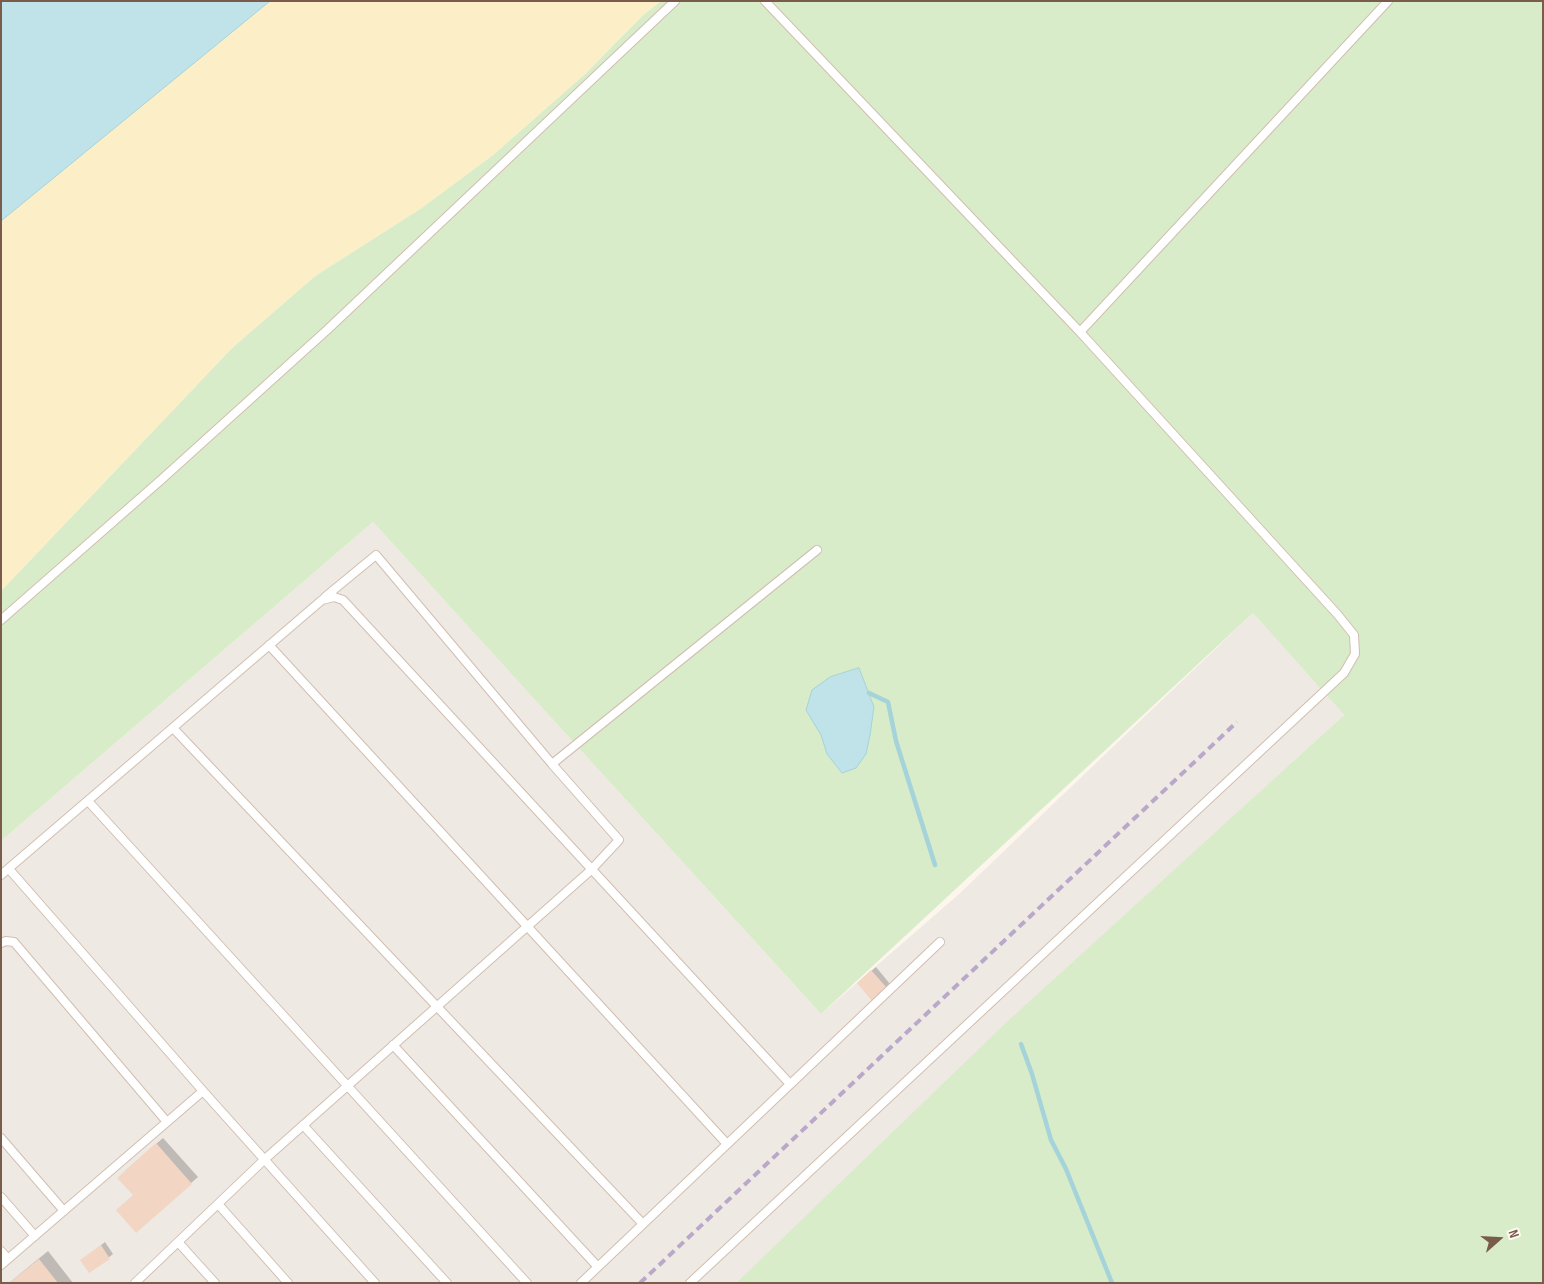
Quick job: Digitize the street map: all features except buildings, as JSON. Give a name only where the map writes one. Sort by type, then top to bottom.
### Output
[{"type":"lane","points":[[1,620],[162,479],[327,330],[675,1]]},
{"type":"lane","points":[[690,1283],[1344,673],[1354,654],[1354,636],[1338,615],[1080,332],[765,1]]},
{"type":"lane","points":[[1080,332],[1388,1]]},
{"type":"lane","points":[[552,764],[817,550]]},
{"type":"lane","points":[[1,875],[376,554],[552,764],[620,840],[591,870],[265,1159],[135,1283]]},
{"type":"lane","points":[[322,600],[334,597],[342,600],[790,1084]]},
{"type":"lane","points":[[269,645],[727,1144]]},
{"type":"lane","points":[[173,728],[642,1224]]},
{"type":"lane","points":[[88,801],[527,1283]]},
{"type":"lane","points":[[8,869],[375,1283]]},
{"type":"lane","points":[[1,943],[6,941],[14,942],[167,1122]]},
{"type":"lane","points":[[581,1283],[940,942]]},
{"type":"lane","points":[[393,1045],[598,1267]]},
{"type":"lane","points":[[1,1265],[203,1091]]},
{"type":"lane","points":[[303,1125],[447,1283]]},
{"type":"lane","points":[[1,1138],[64,1211]]},
{"type":"lane","points":[[1,1196],[35,1236]]},
{"type":"lane","points":[[218,1204],[288,1283]]},
{"type":"lane","points":[[178,1242],[216,1283]]},
{"type":"lane","points":[[1,1251],[8,1259]]},
{"type":"shaded area","points":[[373,522],[821,1014],[958,895],[1253,613],[1344,715],[1046,987],[736,1283],[1,1283],[1,841]]},
{"type":"green space","points":[[661,1],[1543,1],[1543,1283],[736,1283],[1009,1020],[1344,715],[1253,613],[821,1014],[373,522],[1,841],[1,591],[232,348],[315,276],[420,209],[493,155],[585,74],[643,15]]},
{"type":"sand","points":[[270,1],[661,1],[643,15],[585,74],[493,155],[420,209],[315,276],[232,348],[1,591],[1,221]]},
{"type":"water","points":[[1,1],[270,1],[1,221]]},
{"type":"water","points":[[859,668],[874,707],[870,735],[866,754],[856,768],[842,773],[827,754],[821,735],[806,710],[812,690],[830,677]]},
{"type":"waterway","points":[[869,693],[888,702],[896,741],[935,865]]},
{"type":"waterway","points":[[1021,1044],[1032,1074],[1051,1140],[1066,1169],[1112,1283]]},
{"type":"railway","points":[[640,1283],[1237,722]]}]
